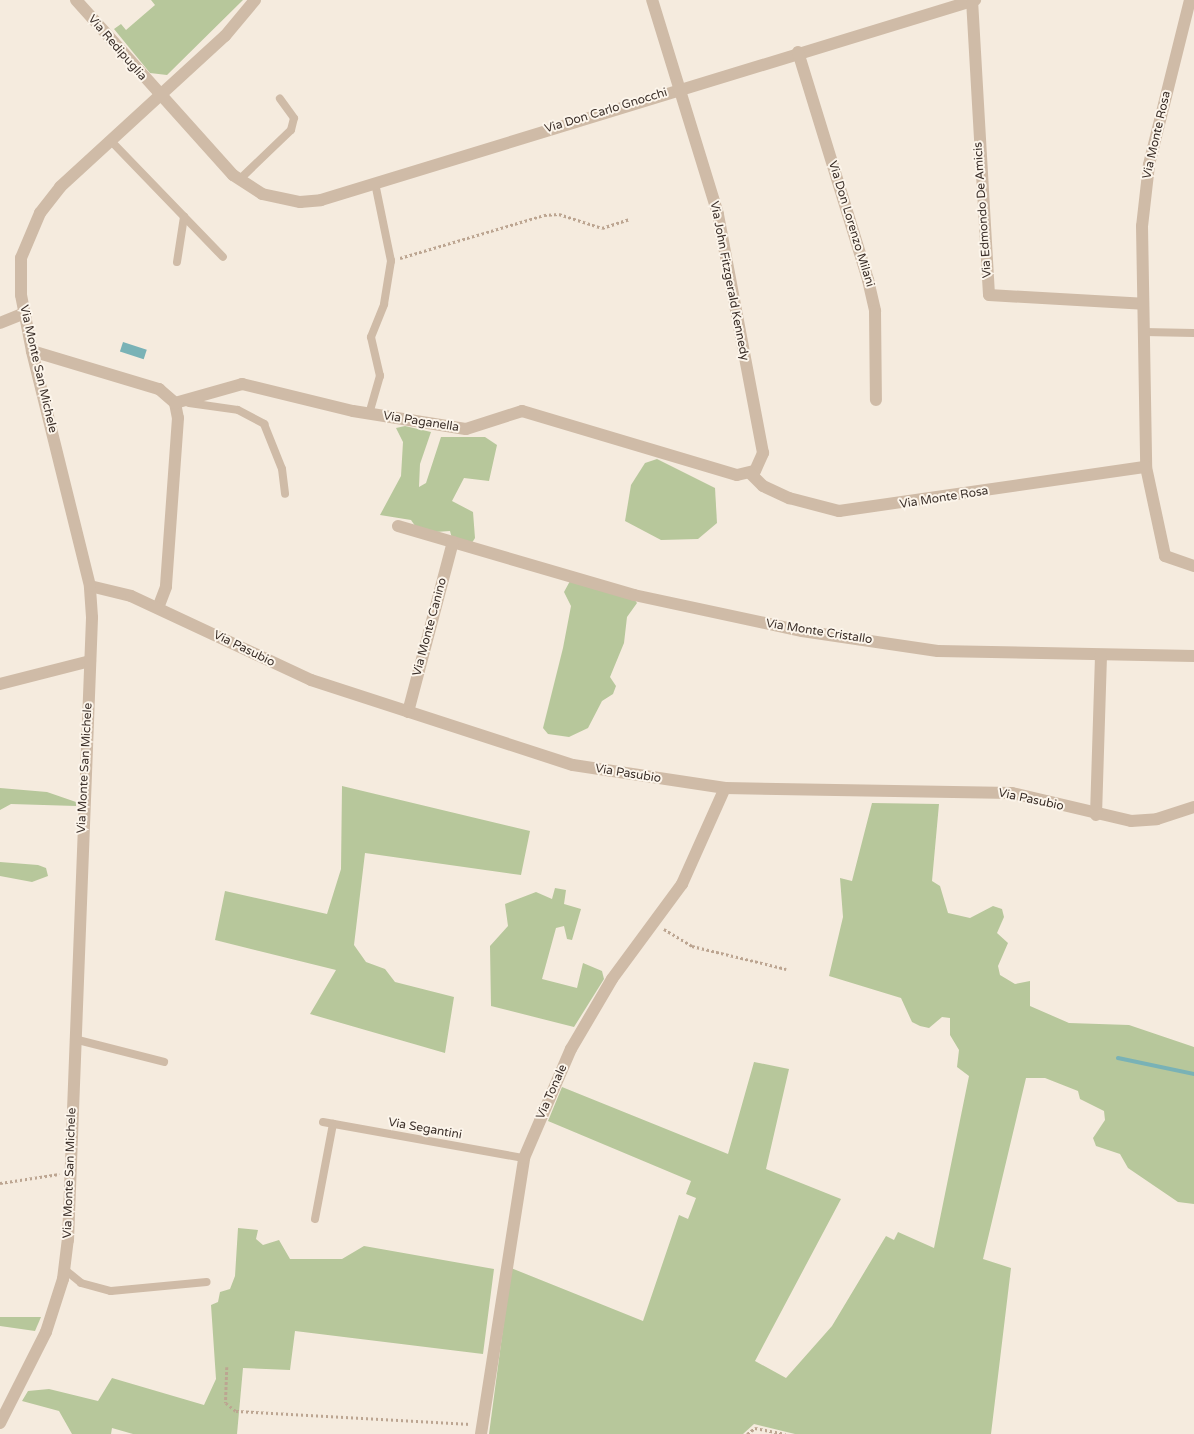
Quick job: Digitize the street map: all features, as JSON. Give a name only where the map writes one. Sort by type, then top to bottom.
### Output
[{"type":"street","name":"Via Redipuglia","points":[[76,0],[159,96]]},
{"type":"street","name":"Via Monte San Michele","points":[[0,1423],[46,1332],[64,1268],[70,1173],[90,661],[90,586],[32,351],[25,313],[21,258],[32,226],[60,187],[224,36],[254,0]]},
{"type":"street","name":"Via John Fitzgerald Kennedy","points":[[652,0],[716,208],[761,443],[763,460],[750,474]]},
{"type":"street","name":"Via Don Carlo Gnocchi","points":[[159,96],[238,180],[262,194],[300,202],[375,183],[679,88],[973,0]]},
{"type":"street","name":"Via Edmondo De Amicis","points":[[973,0],[989,295],[1143,304]]},
{"type":"street","name":"Via Monte Rosa","points":[[1190,0],[1149,165],[1142,226],[1146,467],[1165,556],[1194,566]]},
{"type":"street","name":"Via Don Lorenzo Milani","points":[[798,52],[868,280],[876,326],[876,400]]},
{"type":"street","points":[[0,323],[25,313]]},
{"type":"street","points":[[32,351],[159,389],[175,403],[178,418],[166,586],[158,608]]},
{"type":"street","name":"Via Paganella","points":[[175,403],[242,384],[369,414],[473,429],[522,411],[737,475],[750,474]]},
{"type":"street","name":"Via Monte Rosa","points":[[750,474],[763,486],[789,498],[839,511],[1146,467]]},
{"type":"street","name":"Via Monte Cristallo","points":[[398,526],[634,595],[802,631],[938,650],[1194,656]]},
{"type":"street","name":"Via Monte Canino","points":[[408,712],[453,542]]},
{"type":"street","name":"Via Pasubio","points":[[90,586],[158,608],[311,680],[574,765],[725,788],[979,790],[1012,793],[1096,815],[1158,819],[1194,807]]},
{"type":"street","points":[[1096,815],[1101,655]]},
{"type":"street","points":[[0,684],[90,661]]},
{"type":"street","name":"Via Tonale","points":[[481,1429],[524,1158],[585,1024],[612,979],[655,922],[694,862],[725,788]]},
{"type":"lane","points":[[238,180],[292,130],[294,118],[280,99]]},
{"type":"lane","points":[[111,141],[223,257]]},
{"type":"lane","points":[[369,414],[380,376],[371,337],[386,297],[391,260],[375,183]]},
{"type":"lane","points":[[178,262],[184,218]]},
{"type":"lane","points":[[1144,332],[1194,333]]},
{"type":"lane","points":[[175,403],[238,410],[264,424],[282,469],[285,494]]},
{"type":"lane","points":[[74,1039],[164,1062]]},
{"type":"lane","name":"Via Segantini","points":[[323,1122],[524,1158]]},
{"type":"lane","points":[[315,1218],[333,1124]]},
{"type":"lane","points":[[64,1268],[81,1282],[111,1291],[207,1282]]},
{"type":"path","points":[[391,260],[544,215],[559,214],[602,228],[630,219]]},
{"type":"path","points":[[655,922],[692,946],[786,969]]},
{"type":"path","points":[[0,1183],[70,1173]]},
{"type":"path","points":[[227,1366],[226,1403],[236,1411],[481,1429]]},
{"type":"path","points":[[747,1434],[755,1428],[785,1434]]},
{"type":"green space","points":[[151,0],[243,0],[167,75],[150,73],[114,29],[121,24],[126,30],[155,5]]},
{"type":"green space","points":[[405,426],[431,432],[420,464],[419,487],[426,483],[441,437],[485,437],[497,445],[489,481],[464,478],[452,501],[473,512],[475,538],[470,546],[453,542],[450,531],[420,533],[411,520],[380,515],[401,476],[403,442],[396,428]]},
{"type":"green space","points":[[657,459],[715,488],[717,523],[698,539],[661,540],[625,521],[631,485],[645,463]]},
{"type":"green space","points":[[570,581],[632,596],[637,603],[627,617],[624,643],[610,677],[616,686],[613,694],[602,701],[588,728],[569,737],[548,734],[543,728],[563,648],[571,606],[564,592]]},
{"type":"green space","points":[[342,786],[530,831],[521,875],[365,853],[354,945],[366,962],[385,969],[395,982],[454,997],[445,1053],[310,1014],[336,970],[215,940],[225,891],[327,914],[341,869]]},
{"type":"green space","points":[[0,788],[47,792],[76,802],[76,806],[11,804],[0,810]]},
{"type":"green space","points":[[872,803],[939,804],[932,881],[940,886],[948,913],[970,918],[993,906],[1002,909],[1004,917],[997,933],[1008,943],[998,966],[1000,975],[1015,984],[1030,981],[1030,1006],[1069,1023],[1129,1025],[1194,1047],[1194,1204],[1178,1202],[1128,1168],[1120,1154],[1096,1146],[1093,1138],[1105,1120],[1104,1111],[1080,1099],[1078,1091],[1045,1078],[1026,1078],[983,1259],[1011,1268],[991,1434],[795,1434],[754,1424],[743,1434],[489,1434],[511,1268],[643,1321],[679,1215],[688,1219],[696,1198],[686,1194],[691,1181],[548,1121],[562,1087],[728,1154],[754,1062],[789,1069],[766,1169],[841,1199],[755,1361],[786,1378],[832,1326],[886,1236],[894,1240],[898,1232],[934,1248],[969,1076],[957,1067],[959,1050],[950,1035],[950,1018],[942,1017],[929,1028],[920,1026],[912,1022],[901,998],[829,976],[843,917],[840,878],[852,881]]},
{"type":"green space","points":[[0,862],[38,865],[46,868],[48,876],[32,882],[0,876]]},
{"type":"green space","points":[[555,888],[566,890],[564,904],[581,909],[572,940],[567,939],[564,926],[556,928],[542,979],[577,988],[583,963],[602,971],[604,979],[574,1027],[491,1006],[490,946],[508,926],[505,904],[536,892],[552,899]]},
{"type":"green space","points":[[238,1228],[258,1230],[256,1239],[263,1245],[279,1240],[290,1259],[342,1259],[364,1246],[494,1269],[483,1354],[295,1331],[290,1370],[243,1368],[237,1434],[133,1434],[112,1428],[111,1434],[72,1434],[59,1411],[22,1401],[28,1391],[49,1389],[98,1401],[112,1378],[204,1405],[216,1379],[211,1305],[218,1302],[220,1292],[230,1289],[235,1276]]},
{"type":"green space","points":[[0,1317],[41,1317],[35,1331],[0,1326]]},
{"type":"water","points":[[123,342],[147,350],[144,359],[120,352]]},
{"type":"waterway","points":[[1118,1058],[1194,1074]]}]
